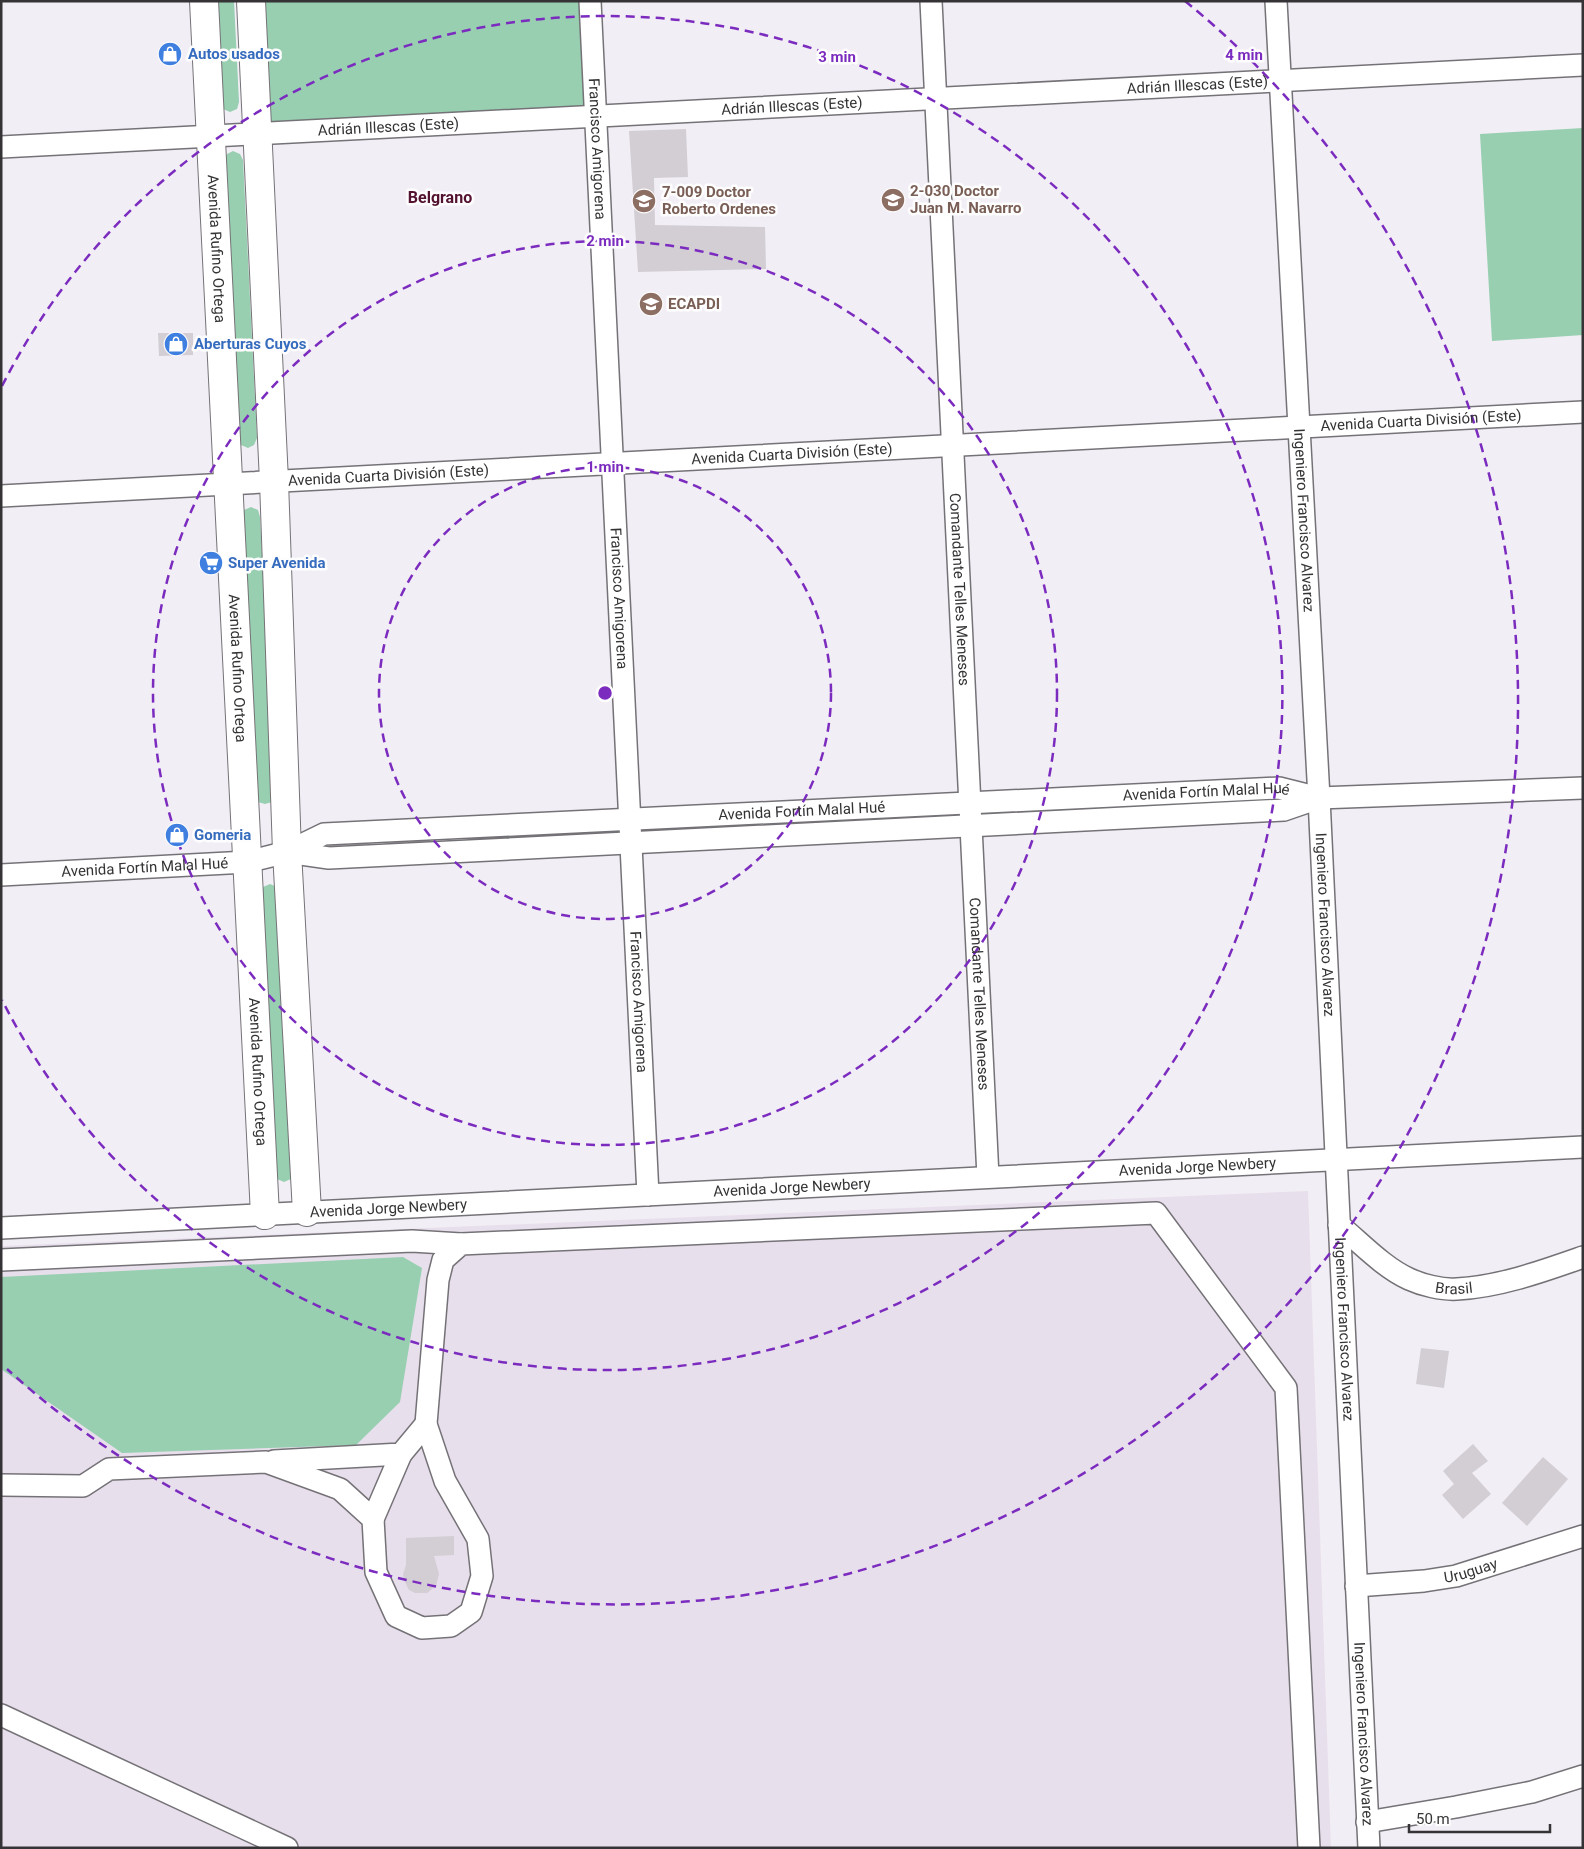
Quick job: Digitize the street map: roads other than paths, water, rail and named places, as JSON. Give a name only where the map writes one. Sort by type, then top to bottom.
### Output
[{"type":"main road","name":"Avenida Rufino Ortega","points":[[204,1],[265,1215]]},
{"type":"main road","points":[[251,1],[274,481],[287,852],[306,1212]]},
{"type":"street","name":"Francisco Amigorena","points":[[590,1],[648,1195]]},
{"type":"street","name":"Comandante Telles Meneses","points":[[931,1],[988,1177]]},
{"type":"street","name":"Ingeniero Francisco Alvarez","points":[[1276,1],[1319,798],[1369,1848]]},
{"type":"street","name":"Adrián Illescas (Este)","points":[[1,147],[1583,66]]},
{"type":"street","name":"Avenida Cuarta División (Este)","points":[[1,496],[1583,412]]},
{"type":"street","name":"Avenida Fortín Malal Hué","points":[[1,875],[247,862],[287,852],[324,834],[1279,788],[1319,798],[1583,788]]},
{"type":"street","name":"Avenida Fortín Malal Hué","points":[[287,852],[329,858],[1284,810],[1319,798]]},
{"type":"street","name":"Avenida Jorge Newbery","points":[[1,1228],[1583,1147]]},
{"type":"street","points":[[1,1260],[412,1241],[461,1244],[1156,1213],[1286,1388],[1308,1848]]},
{"type":"street","name":"Brasil","points":[[1339,1225],[1391,1268],[1409,1279],[1431,1286],[1456,1290],[1496,1283],[1583,1257]]},
{"type":"street","points":[[426,1424],[401,1454],[373,1519],[376,1572],[396,1616],[422,1628],[451,1626],[471,1612],[482,1576],[478,1539],[445,1481],[426,1424],[438,1280],[443,1260],[461,1244]]},
{"type":"street","points":[[1,1485],[83,1486],[109,1469],[401,1454]]},
{"type":"street","points":[[266,1462],[340,1489],[373,1519]]},
{"type":"street","name":"Uruguay","points":[[1356,1586],[1424,1581],[1456,1576],[1583,1536]]},
{"type":"street","points":[[1,1715],[287,1848]]},
{"type":"street","points":[[1367,1822],[1532,1792],[1583,1776]]},
{"type":"place","name":"Autos usados","points":[[170,54]]},
{"type":"place","name":"2-030 Doctor Juan M. Navarro","points":[[893,200]]},
{"type":"place","name":"7-009 Doctor Roberto Ordenes","points":[[644,201]]},
{"type":"place","name":"ECAPDI","points":[[651,304]]},
{"type":"place","name":"Aberturas Cuyos","points":[[176,344]]},
{"type":"place","name":"Super Avenida","points":[[211,563]]},
{"type":"place","name":"Gomeria","points":[[177,835]]},
{"type":"district","name":"Belgrano","points":[[440,197]]}]
